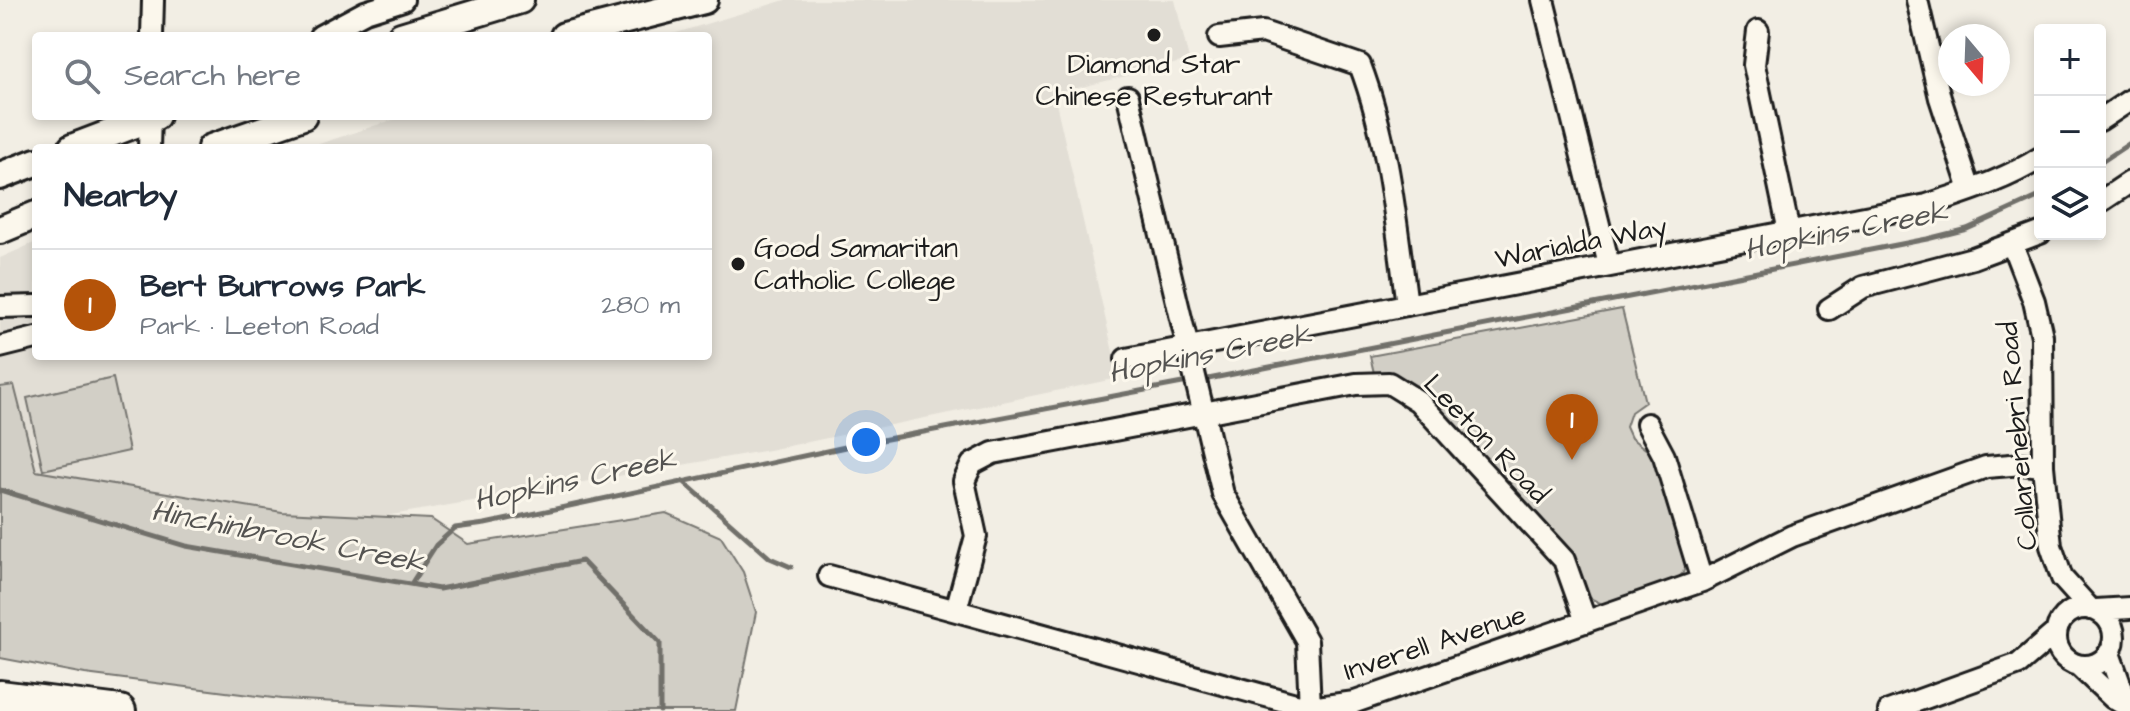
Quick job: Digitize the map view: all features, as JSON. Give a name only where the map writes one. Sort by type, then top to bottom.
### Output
[{"type":"highway","points":[[0,696],[120,711]]},
{"type":"main road","points":[[414,32],[520,0]]},
{"type":"main road","points":[[579,32],[704,0]]},
{"type":"main road","points":[[82,144],[144,120]]},
{"type":"main road","points":[[222,144],[292,120]]},
{"type":"main road","points":[[0,176],[32,164]]},
{"type":"main road","points":[[0,230],[32,217]]},
{"type":"street","points":[[152,32],[153,0]]},
{"type":"street","points":[[328,32],[365,12],[403,0]]},
{"type":"street","points":[[615,22],[655,0]]},
{"type":"street","points":[[1543,0],[1609,265]]},
{"type":"street","points":[[1917,0],[1940,98],[1970,190]]},
{"type":"street","points":[[1758,31],[1754,65],[1789,232]]},
{"type":"street","points":[[1219,37],[1263,32],[1360,65],[1369,89],[1391,180],[1407,305]]},
{"type":"street","points":[[1128,97],[1223,494],[1307,641],[1310,708]]},
{"type":"street","points":[[2106,116],[2130,100]]},
{"type":"street","points":[[149,144],[152,120]]},
{"type":"street","name":"Warialda Way","points":[[1126,359],[1927,205],[1970,190],[2034,161]]},
{"type":"street","points":[[2106,198],[2130,182]]},
{"type":"street","points":[[1829,309],[1863,287],[1973,258],[2034,235]]},
{"type":"street","name":"Collarenebri Road","points":[[2012,244],[2034,301],[2042,336],[2043,466],[2051,546],[2062,578],[2057,628]]},
{"type":"street","points":[[0,307],[32,306]]},
{"type":"street","points":[[0,347],[32,339]]},
{"type":"street","name":"Leeton Road","points":[[956,610],[976,536],[964,481],[972,464],[993,453],[1356,384],[1389,383],[1418,401],[1564,560],[1586,622]]},
{"type":"street","points":[[1647,424],[1664,456],[1702,581]]},
{"type":"street","name":"Inverell Avenue","points":[[829,576],[1310,708],[1355,702],[1702,581],[1792,536],[1986,467],[2043,466]]},
{"type":"street","name":"Collarenebri Road","points":[[2062,578],[2093,610]]},
{"type":"street","points":[[1889,711],[1944,702],[2019,664],[2071,612],[2130,608]]},
{"type":"street","points":[[2093,610],[2110,623],[2111,648],[2129,707]]},
{"type":"street","points":[[2019,664],[2096,664],[2130,627]]},
{"type":"street","points":[[2057,628],[2059,651],[2113,698],[2129,707]]},
{"type":"shaded area","points":[[785,0],[1175,0],[1189,60],[1054,94],[1119,378],[769,450],[374,518],[282,512],[35,471],[14,385],[0,387],[0,258],[32,244],[32,360],[712,360],[712,144],[319,144],[392,120],[712,120],[712,32],[679,32]]},
{"type":"shaded area","points":[[1622,309],[1645,402],[1631,412],[1626,427],[1631,438],[1655,456],[1688,558],[1683,573],[1677,579],[1602,604],[1588,597],[1568,551],[1425,392],[1397,376],[1374,373],[1370,356]]},
{"type":"shaded area","points":[[113,378],[129,451],[43,470],[27,398]]},
{"type":"shaded area","points":[[14,385],[36,471],[282,512],[431,519],[468,544],[666,513],[721,537],[743,572],[756,612],[736,711],[508,711],[281,699],[85,674],[0,658],[0,387]]},
{"type":"waterway","name":"Hopkins Creek","points":[[2106,159],[2130,143]]},
{"type":"waterway","name":"Hopkins Creek","points":[[1203,380],[1927,239],[1967,229],[2034,199]]},
{"type":"waterway","name":"Hopkins Creek","points":[[411,584],[436,545],[455,528],[850,446],[1193,381]]},
{"type":"waterway","points":[[683,481],[770,558],[791,567]]},
{"type":"waterway","name":"Hinchinbrook Creek","points":[[0,490],[186,546],[439,589],[582,561],[660,643],[660,711]]},
{"type":"place","name":"Diamond Star Chinese Resturant","points":[[1154,35]]},
{"type":"place","name":"Good Samaritan Catholic College","points":[[738,264]]},
{"type":"place","name":"Bert Burrows Park","points":[[1572,460]]}]
